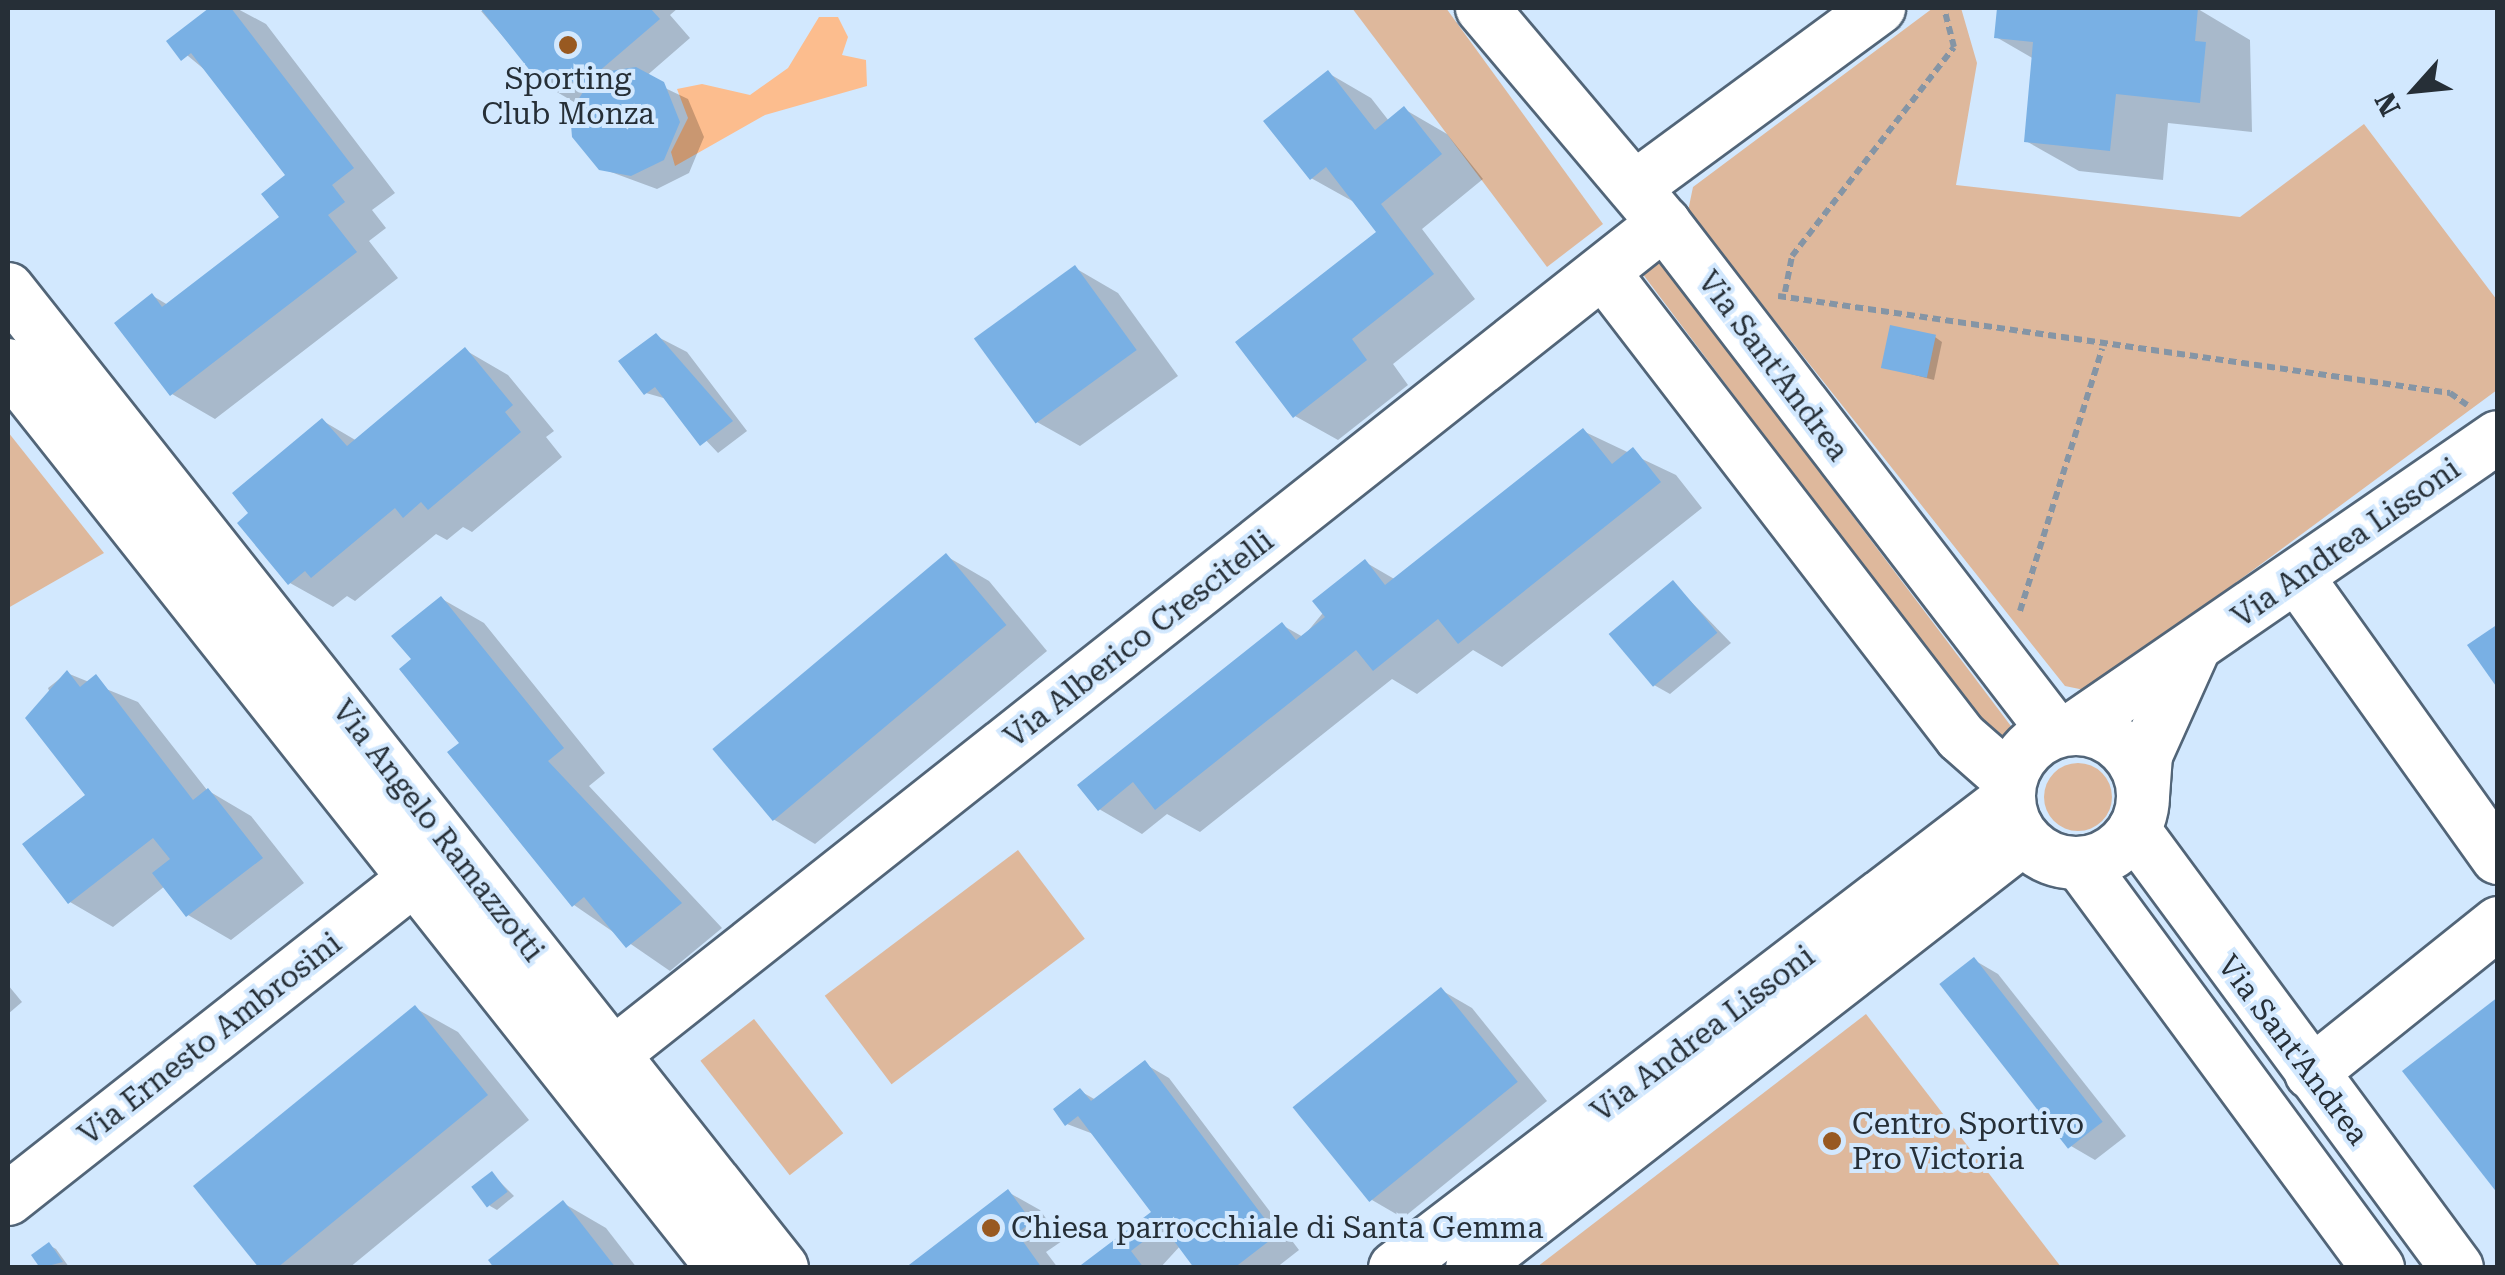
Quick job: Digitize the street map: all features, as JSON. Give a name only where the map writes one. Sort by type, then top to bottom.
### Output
[{"type":"street","name":"Via Sant'Andrea","points":[[1482,8],[1650,205],[2003,667],[2065,730]]},
{"type":"street","name":"Via Alberico Crescitelli","points":[[595,1068],[1604,273],[1650,205],[1879,8]]},
{"type":"street","points":[[1604,273],[2014,806],[2080,864],[2378,1268]]},
{"type":"street","name":"Via Angelo Ramazzotti","points":[[8,289],[74,412],[413,880],[782,1268]]},
{"type":"street","name":"Via Angelo Ramazzotti","points":[[8,365],[74,412],[595,1068],[723,1268]]},
{"type":"street","name":"Via Andrea Lissoni","points":[[2065,730],[2298,578],[2490,426]]},
{"type":"street","points":[[2298,578],[2498,858]]},
{"type":"street","points":[[2080,864],[2112,854],[2139,813],[2146,754],[2194,648]]},
{"type":"street","points":[[2014,806],[2026,750],[2065,730],[2116,741],[2139,813]]},
{"type":"street","name":"Via Andrea Lissoni","points":[[1395,1268],[2014,806]]},
{"type":"street","name":"Via Andrea Lissoni","points":[[1472,1268],[2014,806]]},
{"type":"street","name":"Via Sant'Andrea","points":[[2139,813],[2311,1074],[2457,1268]]},
{"type":"street","name":"Via Ernesto Ambrosini","points":[[8,1199],[413,880]]},
{"type":"street","points":[[2311,1074],[2498,924]]},
{"type":"path","points":[[1785,292],[1792,256],[1954,47],[1944,8]]},
{"type":"path","points":[[1739,321],[1785,292],[2102,349],[2450,393],[2490,426]]},
{"type":"path","points":[[2003,667],[2102,349]]},
{"type":"shaded area","points":[[1352,8],[1446,8],[1603,224],[1547,267]]},
{"type":"shaded area","points":[[1933,8],[1961,8],[1977,63],[1956,185],[2240,217],[2364,124],[2497,300],[2497,390],[2089,691],[2065,686],[1688,211],[1693,187]]},
{"type":"shaded area","points":[[819,17],[838,17],[848,37],[842,55],[866,60],[867,86],[765,115],[675,166],[671,152],[688,118],[677,89],[702,84],[750,95],[788,68]]},
{"type":"shaded area","points":[[1659,259],[2024,744],[2007,757],[1641,272]]},
{"type":"shaded area","points":[[8,432],[104,553],[8,608]]},
{"type":"shaded area","points":[[2078,763],[2091,765],[2102,773],[2110,784],[2110,810],[2102,821],[2091,829],[2078,831],[2065,829],[2054,821],[2046,810],[2044,797],[2046,784],[2054,773],[2065,765]]},
{"type":"shaded area","points":[[1018,850],[1085,939],[892,1084],[825,996]]},
{"type":"shaded area","name":"Centro Sportivo Pro Victoria","points":[[1866,1014],[2061,1267],[1537,1267]]},
{"type":"shaded area","points":[[754,1019],[843,1133],[790,1175],[700,1061]]},
{"type":"building","points":[[209,8],[231,8],[354,168],[332,185],[345,202],[328,215],[357,252],[170,396],[114,323],[152,293],[162,307],[279,217],[261,194],[285,175],[191,53],[181,61],[166,41]]},
{"type":"building","points":[[480,8],[650,8],[660,19],[597,73],[636,67],[664,82],[680,122],[664,160],[631,176],[599,170],[572,137],[570,113],[591,79],[579,89],[563,71],[543,87]]},
{"type":"building","points":[[1997,8],[2198,8],[2195,41],[2206,42],[2200,103],[2116,94],[2110,151],[2024,142],[2033,42],[1994,38]]},
{"type":"building","points":[[1328,70],[1375,130],[1404,106],[1442,154],[1381,204],[1434,274],[1352,339],[1367,360],[1293,418],[1235,342],[1376,232],[1326,167],[1310,180],[1263,121]]},
{"type":"building","points":[[1075,265],[1137,350],[1036,423],[974,338]]},
{"type":"building","points":[[1890,325],[1936,335],[1927,378],[1881,368]]},
{"type":"building","points":[[656,333],[733,421],[700,446],[655,387],[644,395],[618,361]]},
{"type":"building","points":[[465,347],[513,405],[505,412],[521,432],[428,510],[421,502],[403,518],[395,508],[311,578],[305,571],[288,585],[237,523],[248,513],[232,493],[322,418],[347,446]]},
{"type":"building","points":[[1583,428],[1612,464],[1633,447],[1661,482],[1458,644],[1438,619],[1373,671],[1356,650],[1155,810],[1133,782],[1098,811],[1077,785],[1282,622],[1296,640],[1325,617],[1312,601],[1365,559],[1385,585]]},
{"type":"building","points":[[946,553],[1006,625],[773,821],[712,749]]},
{"type":"building","points":[[1673,580],[1717,633],[1653,687],[1609,634]]},
{"type":"building","points":[[441,596],[564,748],[548,761],[682,903],[626,948],[584,897],[572,907],[447,752],[459,743],[399,669],[411,659],[391,636]]},
{"type":"building","points":[[2498,624],[2498,689],[2467,645]]},
{"type":"building","points":[[67,670],[80,687],[96,674],[193,800],[208,788],[263,858],[186,917],[152,873],[170,859],[153,838],[68,904],[22,844],[85,795],[25,718]]},
{"type":"building","points":[[1974,957],[2103,1122],[2068,1149],[1939,984]]},
{"type":"building","points":[[1441,987],[1518,1082],[1369,1202],[1293,1107]]},
{"type":"building","points":[[2498,997],[2498,1194],[2402,1071]]},
{"type":"building","points":[[415,1005],[488,1095],[277,1268],[259,1268],[193,1186]]},
{"type":"building","points":[[1145,1060],[1277,1235],[1234,1268],[1194,1268],[1163,1226],[1131,1251],[1144,1268],[1077,1268],[1151,1212],[1078,1116],[1065,1126],[1053,1109],[1080,1088],[1091,1101]]},
{"type":"building","points":[[492,1171],[508,1192],[487,1207],[471,1187]]},
{"type":"building","name":"Chiesa parrocchiale di Santa Gemma","points":[[1008,1189],[1032,1222],[1017,1233],[1042,1268],[905,1268]]},
{"type":"building","points":[[563,1200],[616,1268],[494,1268],[488,1260]]},
{"type":"building","points":[[49,1242],[63,1262],[40,1268],[31,1255]]},
{"type":"place","name":"Sporting Club Monza","points":[[568,45]]},
{"type":"place","name":"Centro Sportivo Pro Victoria","points":[[1832,1141]]},
{"type":"place","name":"Chiesa parrocchiale di Santa Gemma","points":[[991,1228]]}]
